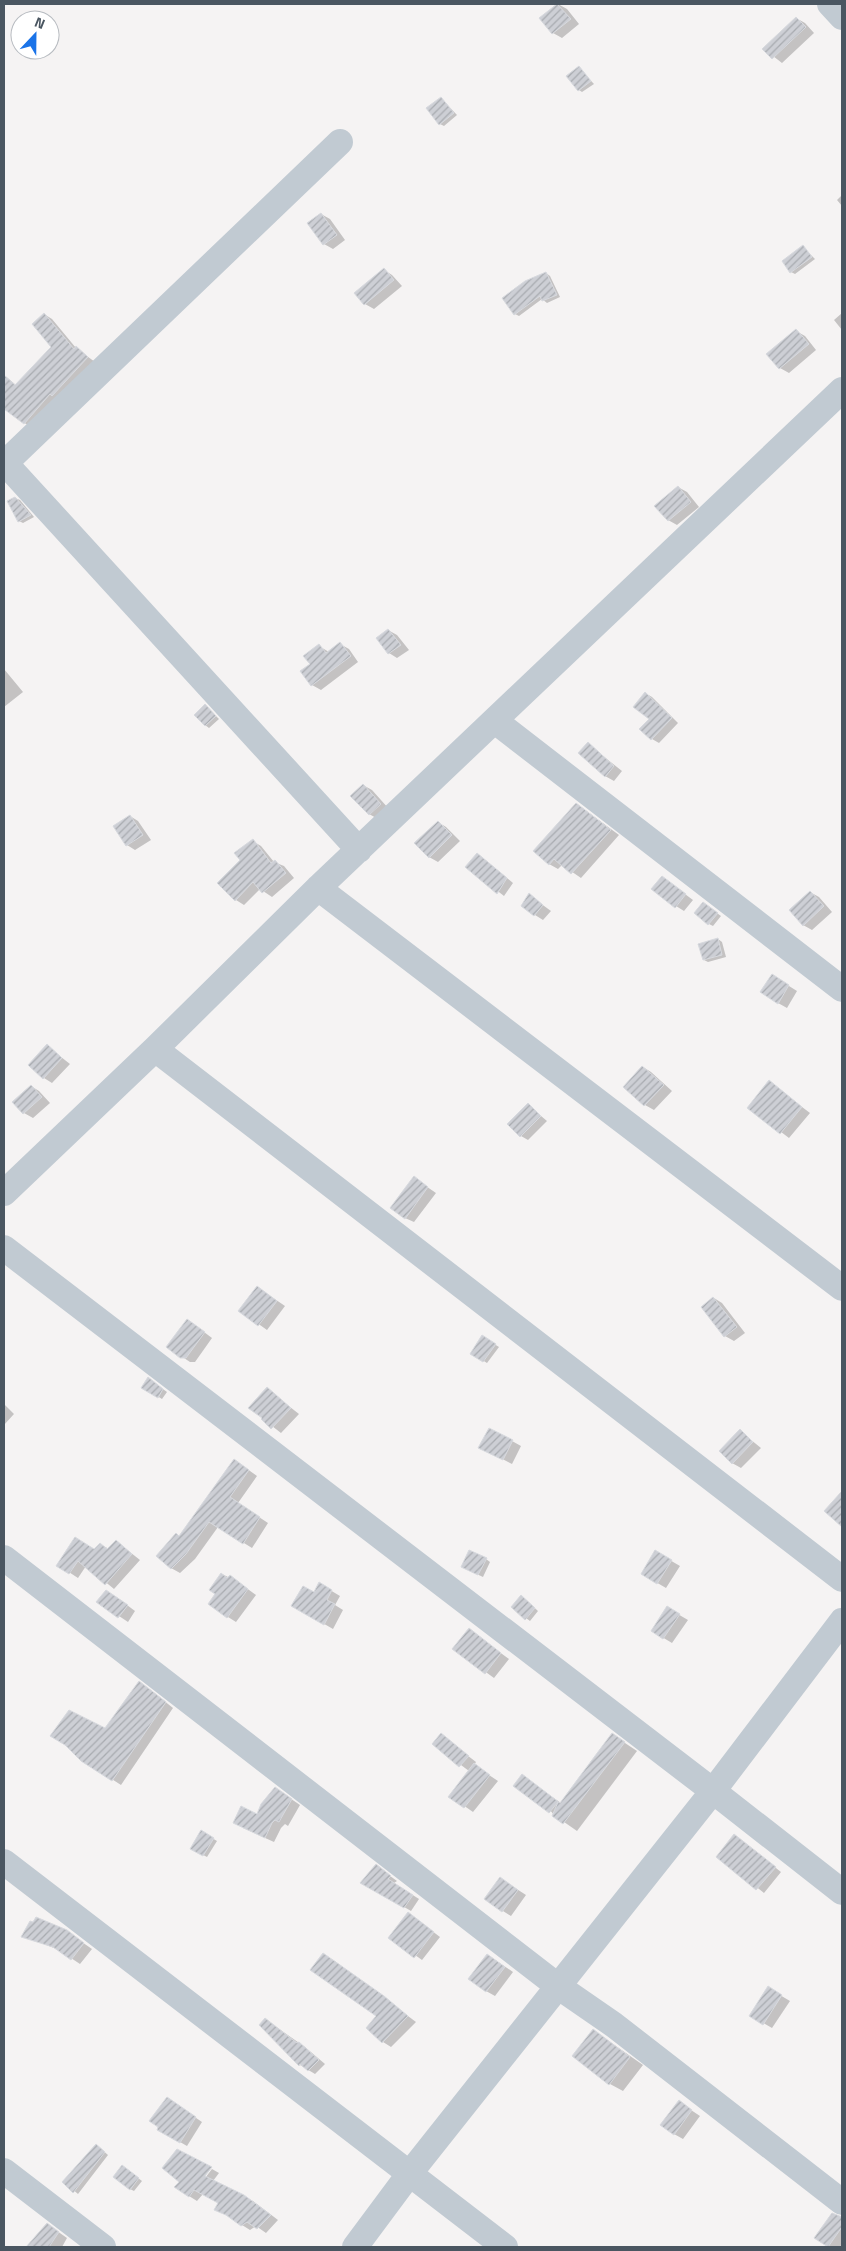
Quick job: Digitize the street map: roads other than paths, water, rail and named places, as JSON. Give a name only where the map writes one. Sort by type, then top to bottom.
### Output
[{"type":"street","points":[[830,4],[842,18]]},
{"type":"street","points":[[340,142],[4,464],[359,850]]},
{"type":"street","points":[[4,1193],[155,1049],[318,888],[842,390]]},
{"type":"street","points":[[495,721],[842,989]]},
{"type":"street","points":[[318,888],[842,1288]]},
{"type":"street","points":[[155,1049],[842,1579]]},
{"type":"street","points":[[4,1248],[842,1892]]},
{"type":"street","points":[[4,1558],[559,1987],[614,2025],[842,2202]]},
{"type":"street","points":[[355,2247],[410,2173],[713,1791],[842,1621]]},
{"type":"street","points":[[4,1862],[505,2247]]},
{"type":"street","points":[[4,2171],[103,2247]]}]
